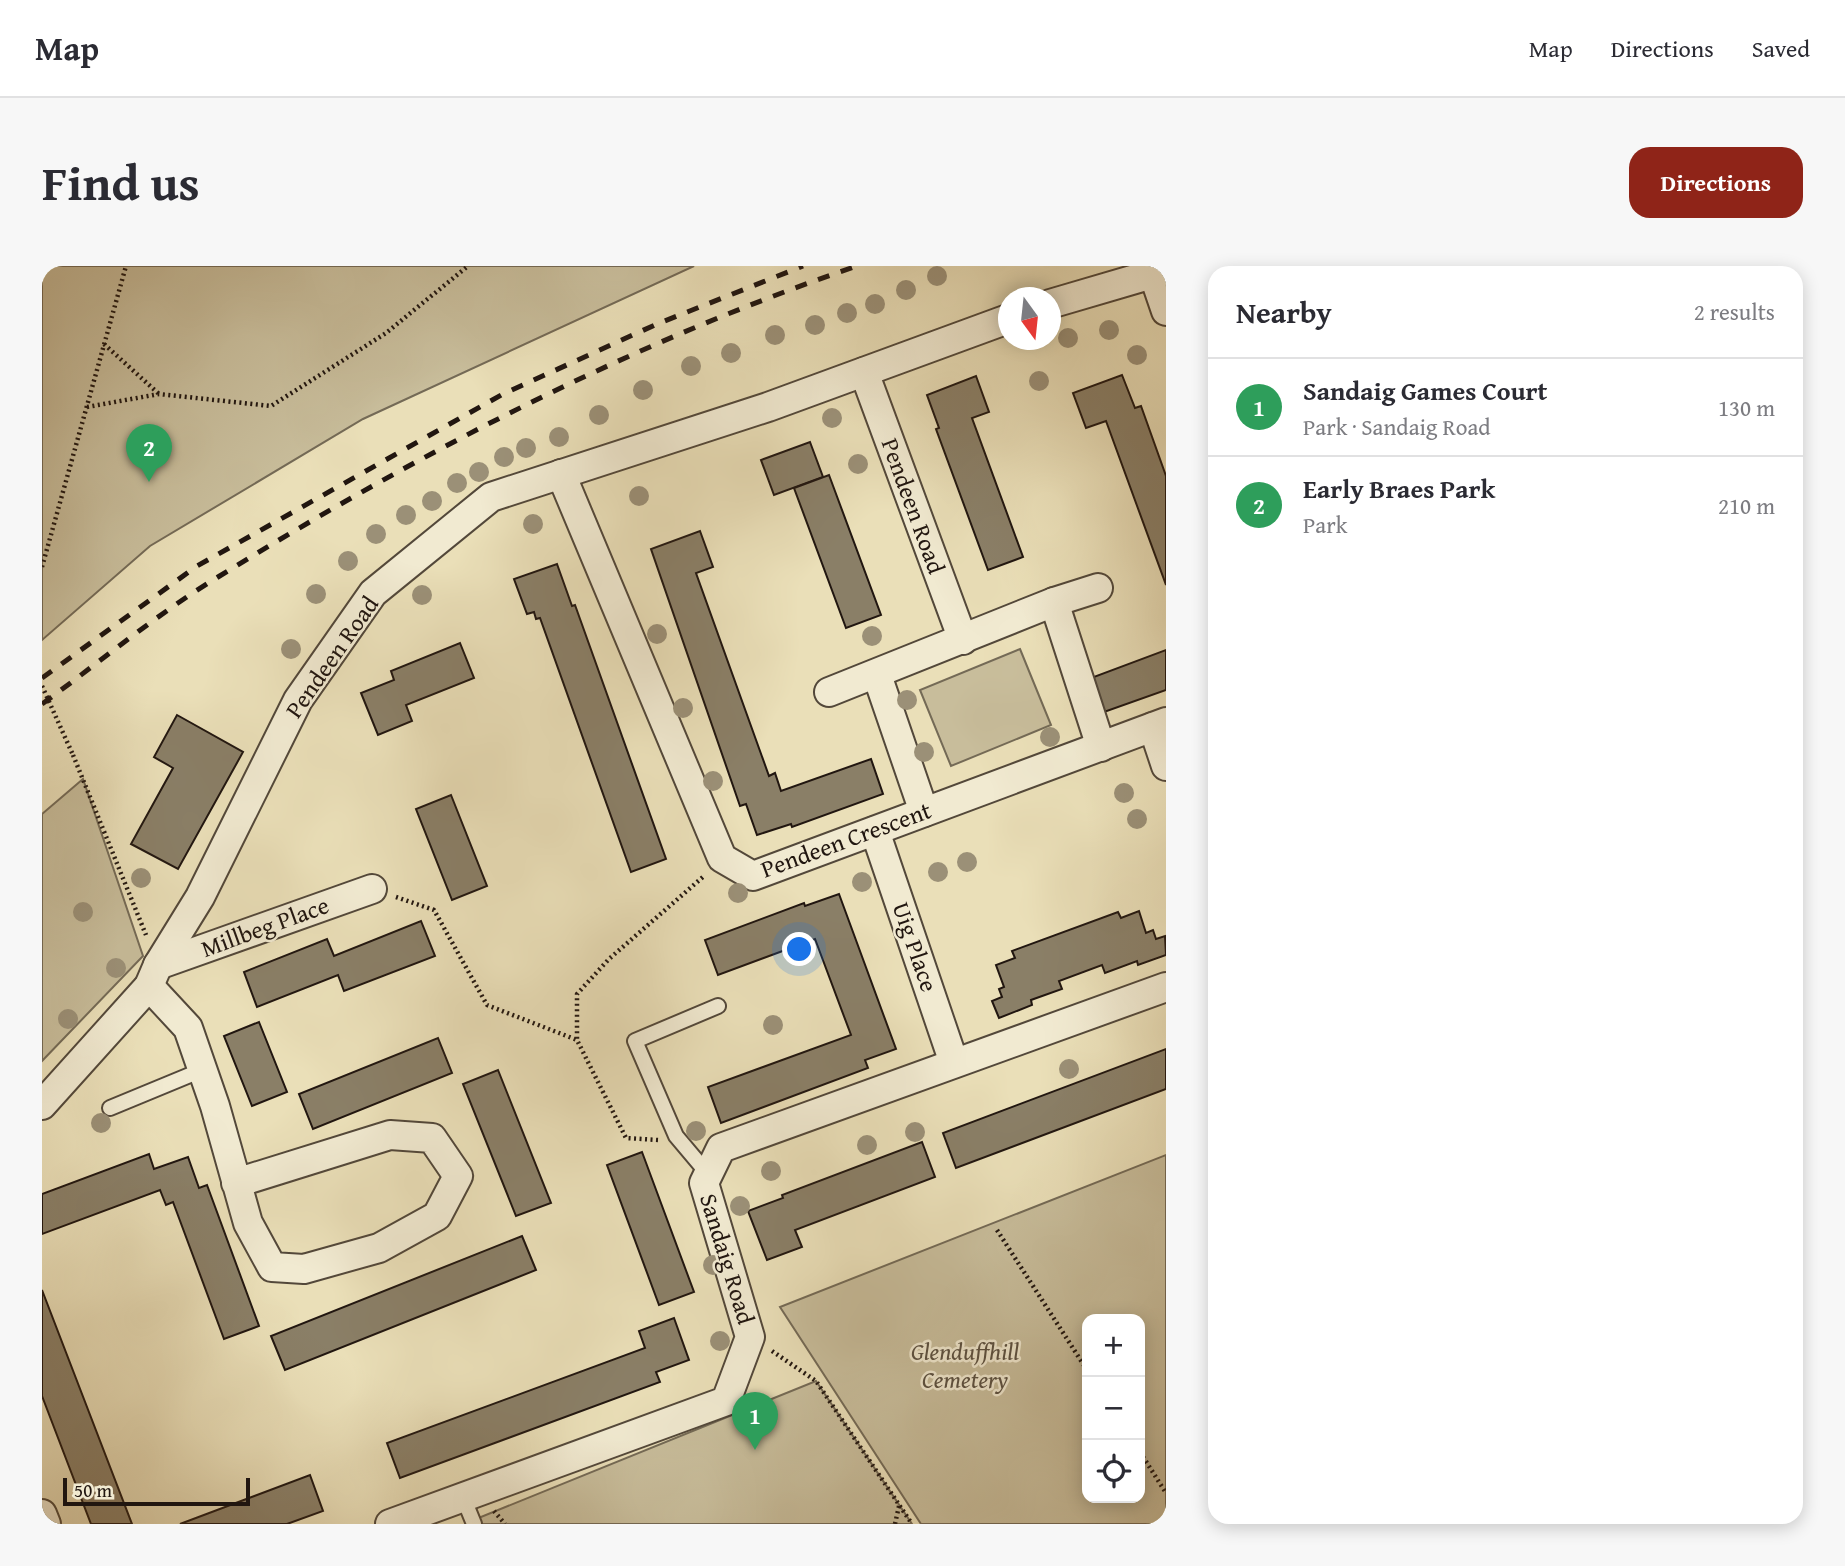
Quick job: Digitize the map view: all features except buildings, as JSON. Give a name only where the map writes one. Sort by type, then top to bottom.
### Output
[{"type":"street","points":[[1061,301],[1159,271],[1166,311]]},
{"type":"street","name":"Pendeen Road","points":[[42,1105],[153,975],[200,897],[298,700],[373,593],[491,497],[768,407],[998,323]]},
{"type":"street","name":"Pendeen Road","points":[[864,372],[963,639]]},
{"type":"street","name":"Pendeen Crescent","points":[[561,474],[722,858],[753,876],[1159,725]]},
{"type":"street","points":[[830,692],[1054,602],[1098,588]]},
{"type":"street","points":[[1054,602],[1101,747]]},
{"type":"street","points":[[877,675],[924,813]]},
{"type":"street","points":[[1159,725],[1166,766]]},
{"type":"street","name":"Uig Place","points":[[875,831],[954,1063]]},
{"type":"street","name":"Millbeg Place","points":[[153,975],[372,889]]},
{"type":"street","points":[[153,975],[188,1028],[248,1223],[272,1267],[304,1269],[379,1248],[437,1216],[458,1176],[432,1138],[390,1135],[236,1183]]},
{"type":"street","name":"Sandaig Road","points":[[390,1524],[726,1401],[750,1338],[704,1184],[721,1148],[1166,987]]},
{"type":"lane","points":[[708,1174],[676,1136],[635,1041],[718,1006]]},
{"type":"lane","points":[[110,1108],[202,1070]]},
{"type":"lane","points":[[463,1497],[474,1524]]},
{"type":"path","points":[[42,567],[125,266]]},
{"type":"path","points":[[87,407],[159,394],[271,406],[386,333],[468,266]]},
{"type":"path","points":[[104,344],[159,394]]},
{"type":"path","points":[[42,686],[73,755],[153,975]]},
{"type":"path","points":[[676,1136],[656,1141],[626,1139],[577,1040],[577,994],[609,959],[649,927],[722,858]]},
{"type":"path","points":[[372,889],[434,910],[487,1005],[577,1040]]},
{"type":"path","points":[[997,1230],[1082,1362]]},
{"type":"path","points":[[750,1338],[816,1381],[912,1524]]},
{"type":"path","points":[[1145,1460],[1166,1493]]},
{"type":"path","points":[[895,1524],[900,1505]]},
{"type":"green space","points":[[42,266],[694,266],[363,419],[150,546],[42,640]]},
{"type":"green space","points":[[1020,649],[1051,725],[951,766],[920,690]]},
{"type":"green space","points":[[83,779],[143,956],[42,1061],[42,814]]},
{"type":"green space","name":"Glenduffhill Cemetery","points":[[1166,1155],[1166,1524],[921,1524],[780,1307]]},
{"type":"green space","points":[[816,1381],[912,1524],[479,1524],[476,1519]]},
{"type":"railway","points":[[42,678],[197,566],[503,394],[657,324],[803,266]]},
{"type":"railway","points":[[42,704],[195,591],[294,531],[449,444],[609,365],[691,329],[857,266]]},
{"type":"place","name":"Early Braes Park","points":[[149,482]]},
{"type":"place","name":"Sandaig Games Court","points":[[755,1450]]}]
